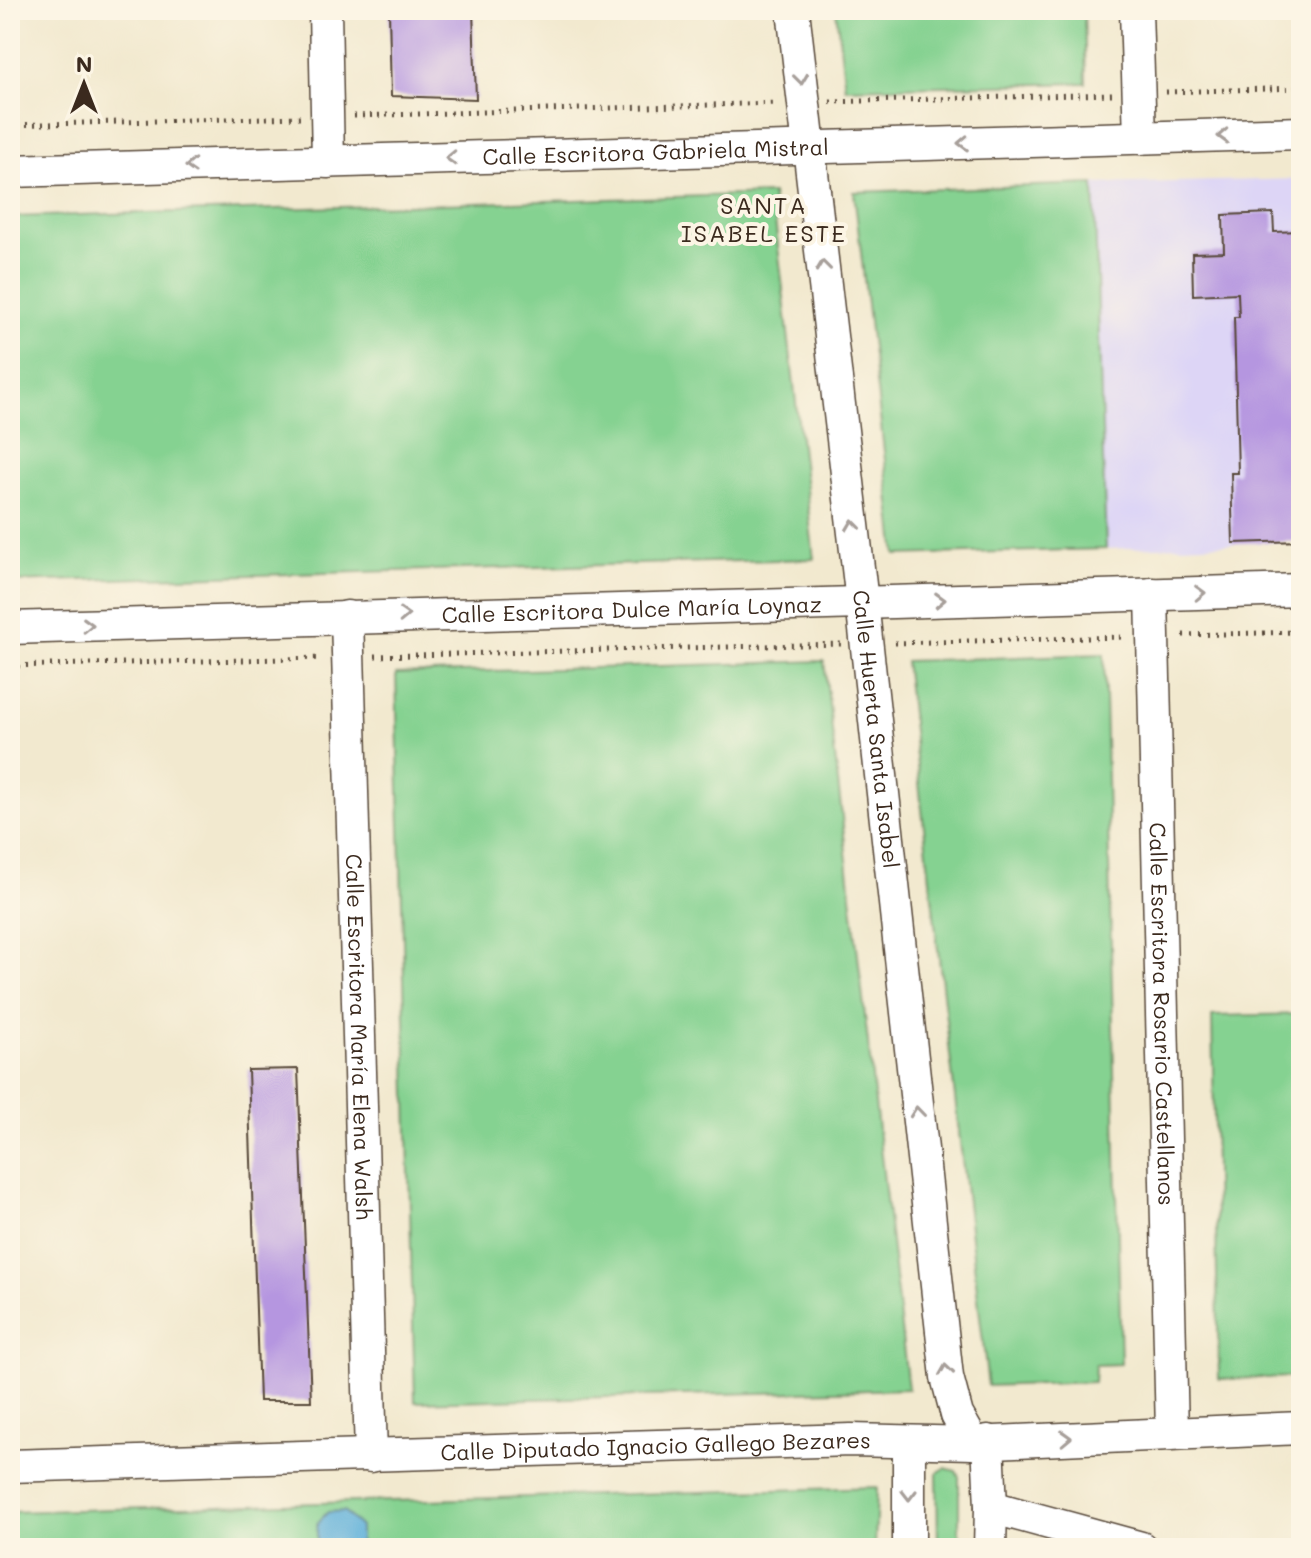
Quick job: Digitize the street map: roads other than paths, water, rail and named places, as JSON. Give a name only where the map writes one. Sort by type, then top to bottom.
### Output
[{"type":"street","points":[[325,10],[328,162]]},
{"type":"street","name":"Calle Huerta Santa Isabel","points":[[793,10],[947,1377],[957,1415],[981,1442],[991,1507],[990,1548]]},
{"type":"street","points":[[1136,10],[1140,138]]},
{"type":"street","name":"Calle Escritora Gabriela Mistral","points":[[10,171],[1301,133]]},
{"type":"street","name":"Calle Escritora Dulce María Loynaz","points":[[10,628],[1301,590]]},
{"type":"street","name":"Calle Escritora Rosario Castellanos","points":[[1152,594],[1172,1433]]},
{"type":"street","name":"Calle Escritora María Elena Walsh","points":[[347,617],[371,1456]]},
{"type":"street","name":"Calle Diputado Ignacio Gallego Bezares","points":[[10,1466],[851,1440],[981,1442],[1301,1428]]},
{"type":"street","points":[[909,1442],[909,1548]]},
{"type":"street","points":[[991,1507],[1141,1548]]},
{"type":"water","points":[[344,1511],[360,1527],[360,1548],[317,1548],[317,1523],[328,1512]]},
{"type":"district","name":"SANTA ISABEL ESTE","points":[[764,220]]}]
